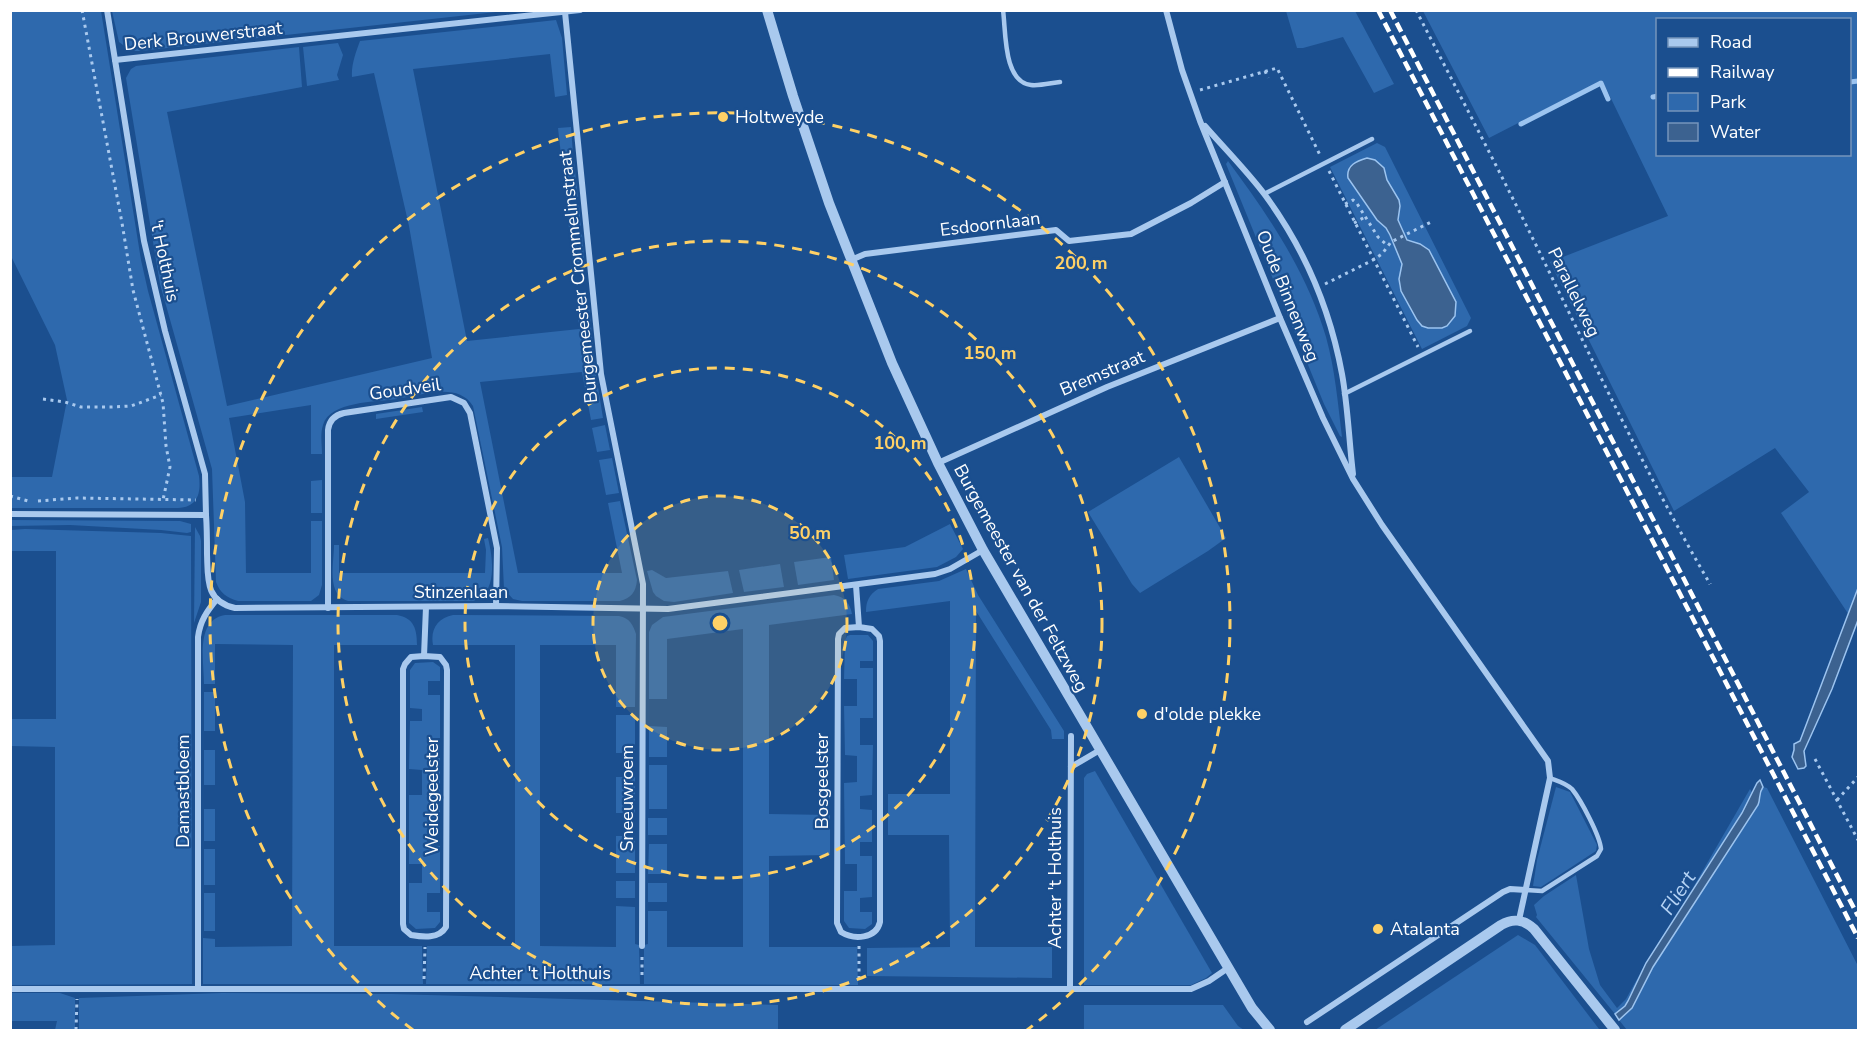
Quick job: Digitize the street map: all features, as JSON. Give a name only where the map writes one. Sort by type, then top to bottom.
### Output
[{"type":"street","name":"'t Holthuis","points":[[107,10],[153,285],[205,474],[206,515]]},
{"type":"street","name":"Derk Brouwerstraat","points":[[115,60],[580,10]]},
{"type":"street","name":"Burgemeester van der Feltzweg","points":[[767,10],[829,203],[892,363],[938,463],[982,550],[1228,968],[1252,1008],[1270,1030]]},
{"type":"street","name":"Oude Binnenweg","points":[[1166,10],[1200,121],[1280,318],[1323,418],[1353,479],[1382,525],[1543,750],[1550,766],[1551,778],[1526,890]]},
{"type":"street","name":"Burgemeester Crommelinstraat","points":[[565,12],[600,367],[642,575],[642,608]]},
{"type":"street","name":"Oude Binnenweg","points":[[1200,121],[1264,194],[1293,239],[1317,288],[1334,340],[1344,394],[1353,479]]},
{"type":"street","name":"Esdoornlaan","points":[[851,260],[865,254],[1056,231],[1069,241],[1131,234],[1191,203],[1225,182]]},
{"type":"street","name":"Bremstraat","points":[[938,463],[1107,387],[1280,318]]},
{"type":"street","name":"Goudveil","points":[[328,608],[328,430],[331,421],[335,416],[344,413],[451,398],[464,403],[470,413],[497,548],[496,606]]},
{"type":"street","points":[[10,514],[206,515],[208,581],[217,599]]},
{"type":"street","name":"Stinzenlaan","points":[[217,599],[224,605],[235,608],[496,606],[680,608],[942,572],[982,550]]},
{"type":"street","points":[[856,585],[859,627],[872,629],[880,641],[880,922],[879,928],[871,935],[859,936]]},
{"type":"street","name":"Damastbloem","points":[[198,988],[198,637],[205,614],[217,599]]},
{"type":"street","points":[[424,656],[426,607]]},
{"type":"street","name":"Sneeuwroem","points":[[642,608],[642,945]]},
{"type":"street","name":"Bosgeelster","points":[[859,627],[845,628],[839,634],[838,639],[837,923],[841,932],[846,935],[859,936]]},
{"type":"street","name":"Weidegeelster","points":[[424,656],[440,657],[447,670],[446,927],[439,935],[424,936],[411,935],[404,929],[403,669],[411,657],[424,656]]},
{"type":"street","name":"Achter 't Holthuis","points":[[1070,988],[1071,736]]},
{"type":"street","points":[[1071,767],[1100,750]]},
{"type":"street","points":[[1307,1022],[1510,889],[1526,890],[1519,920]]},
{"type":"street","points":[[1345,1030],[1501,925],[1519,920],[1534,929],[1615,1030]]},
{"type":"street","name":"Achter 't Holthuis","points":[[10,989],[1191,989],[1209,981],[1228,968]]},
{"type":"lane","points":[[1004,10],[1008,58],[1015,76],[1030,85],[1060,82]]},
{"type":"lane","points":[[1264,194],[1372,139]]},
{"type":"lane","points":[[1344,394],[1470,331]]},
{"type":"lane","points":[[1526,890],[1542,891],[1597,856],[1601,849],[1576,795],[1567,785],[1551,778]]},
{"type":"path","points":[[82,10],[133,290],[161,395],[170,467],[164,500]]},
{"type":"path","name":"Parallelweg","points":[[1416,10],[1681,535],[1710,584]]},
{"type":"path","points":[[1190,92],[1277,68],[1422,356]]},
{"type":"path","points":[[1265,71],[1268,78]]},
{"type":"path","points":[[1345,204],[1353,200],[1356,202],[1378,237],[1389,243]]},
{"type":"path","points":[[1354,223],[1365,217]]},
{"type":"path","points":[[1317,288],[1373,260],[1382,254],[1389,243],[1431,222]]},
{"type":"path","points":[[43,399],[81,407],[110,407],[131,406],[161,395]]},
{"type":"path","points":[[10,496],[28,501],[77,498],[207,500]]},
{"type":"path","points":[[1815,759],[1858,840]]},
{"type":"path","points":[[1837,800],[1858,777]]},
{"type":"path","points":[[424,936],[424,988]]},
{"type":"path","points":[[859,936],[859,988]]},
{"type":"path","points":[[642,945],[642,988]]},
{"type":"path","points":[[76,1030],[77,994]]},
{"type":"green space","points":[[11,10],[101,11],[141,260],[199,476],[197,498],[185,507],[11,508],[11,477],[52,477],[67,400],[55,345],[11,256]]},
{"type":"green space","points":[[112,10],[505,11],[131,51],[119,42]]},
{"type":"green space","points":[[1286,11],[1355,11],[1394,84],[1374,93],[1343,37],[1297,48]]},
{"type":"green space","points":[[1423,11],[1858,11],[1858,588],[1849,615],[1781,513],[1809,492],[1775,448],[1674,511],[1550,262],[1668,216],[1602,80],[1489,138]]},
{"type":"green space","points":[[556,20],[562,38],[567,95],[555,97],[550,54],[413,69],[467,341],[579,329],[577,306],[589,304],[595,369],[603,418],[591,420],[582,372],[480,382],[518,573],[622,573],[608,503],[620,501],[637,580],[634,591],[620,601],[522,601],[513,599],[504,589],[502,547],[473,406],[459,394],[450,392],[401,398],[398,390],[394,391],[397,399],[355,404],[335,411],[327,417],[322,428],[322,454],[311,454],[311,405],[229,418],[245,502],[246,573],[311,573],[311,521],[322,521],[322,585],[319,595],[311,601],[238,601],[227,597],[216,582],[212,469],[160,284],[126,78],[131,69],[136,66],[299,47],[302,87],[167,112],[227,406],[432,358],[409,226],[374,73],[352,77],[353,63],[360,41]]},
{"type":"green space","points":[[338,43],[343,55],[337,75],[339,80],[307,86],[303,47]]},
{"type":"green space","points":[[571,127],[573,154],[561,155],[558,128]]},
{"type":"green space","points":[[1377,143],[1385,147],[1471,318],[1467,326],[1422,349],[1330,167]],"holes":[[[1350,166],[1386,173],[1387,180],[1399,200],[1398,220],[1407,240],[1420,244],[1401,291],[1399,285],[1401,258],[1386,228],[1377,220],[1348,178]]]},
{"type":"green space","points":[[1228,161],[1258,202],[1285,245],[1318,313],[1332,361],[1342,437],[1324,404],[1226,164]]},
{"type":"green space","points":[[574,162],[578,197],[566,198],[562,163]]},
{"type":"green space","points":[[579,205],[581,227],[569,228],[566,206]]},
{"type":"green space","points":[[582,234],[585,269],[573,270],[570,235]]},
{"type":"green space","points":[[422,407],[423,412],[376,419],[376,414]]},
{"type":"green space","points":[[605,425],[610,450],[597,452],[592,428]]},
{"type":"green space","points":[[1179,457],[1226,538],[1140,593],[1132,584],[1088,512]]},
{"type":"green space","points":[[612,458],[619,493],[606,495],[599,460]]},
{"type":"green space","points":[[322,480],[322,513],[311,513],[311,481]]},
{"type":"green space","points":[[11,520],[180,521],[191,524],[191,532],[70,525],[11,526]]},
{"type":"green space","points":[[950,524],[963,549],[956,557],[937,567],[848,579],[844,555],[905,547]]},
{"type":"green space","points":[[195,527],[201,541],[201,602],[194,623]]},
{"type":"green space","points":[[11,530],[191,536],[192,984],[11,985],[11,946],[55,945],[55,747],[11,746],[11,719],[56,719],[56,551],[11,551]]},
{"type":"green space","points":[[488,538],[492,565],[490,583],[487,591],[473,601],[348,601],[341,598],[334,585],[334,545],[339,545],[339,573],[485,573],[484,539]]},
{"type":"green space","points":[[831,557],[834,580],[798,585],[794,562]]},
{"type":"green space","points":[[780,564],[784,587],[744,592],[739,570]]},
{"type":"green space","points":[[966,569],[978,595],[1064,731],[1064,739],[1052,739],[1051,730],[976,611],[975,947],[1052,947],[1052,978],[867,976],[867,948],[950,947],[949,835],[888,835],[888,794],[950,794],[950,601],[866,612],[867,605],[870,596],[878,589],[939,581]]},
{"type":"green space","points":[[652,570],[666,578],[728,571],[733,593],[674,602],[664,601],[653,592],[647,571]]},
{"type":"green space","points":[[834,595],[846,601],[852,614],[769,625],[769,814],[830,815],[830,855],[769,856],[769,947],[857,947],[858,985],[644,984],[644,945],[648,944],[648,911],[667,911],[667,947],[743,947],[743,629],[667,639],[667,699],[649,699],[649,632],[652,625],[663,617]]},
{"type":"green space","points":[[225,615],[397,615],[403,616],[413,625],[417,645],[334,645],[334,946],[422,946],[423,984],[203,984],[203,938],[215,939],[215,947],[292,946],[293,645],[215,644],[215,684],[204,684],[203,643],[205,633],[215,618]]},
{"type":"green space","points":[[453,615],[619,616],[628,620],[634,628],[636,634],[635,707],[616,707],[616,645],[540,645],[540,946],[616,947],[616,906],[635,907],[635,944],[639,945],[640,984],[426,984],[427,946],[515,946],[515,645],[433,645],[432,639],[436,625]]},
{"type":"green space","points":[[850,635],[868,635],[873,641],[873,661],[860,661],[860,668],[873,668],[873,718],[860,718],[860,745],[873,745],[872,795],[860,796],[860,809],[872,810],[872,842],[860,842],[860,856],[872,856],[872,897],[860,898],[860,912],[872,912],[872,924],[865,929],[849,928],[844,921],[844,891],[857,891],[857,864],[845,864],[844,783],[857,782],[857,756],[845,755],[844,706],[857,706],[857,679],[844,679],[845,641]]},
{"type":"green space","points":[[433,662],[440,667],[440,681],[428,681],[428,695],[440,695],[440,738],[428,738],[428,758],[440,758],[440,819],[428,819],[427,845],[440,846],[440,893],[427,893],[427,912],[440,912],[440,922],[435,928],[416,929],[409,923],[409,883],[422,883],[422,864],[409,864],[409,795],[422,795],[422,770],[409,769],[410,721],[422,721],[422,709],[410,708],[410,670],[415,663]]},
{"type":"green space","points":[[204,692],[215,692],[215,731],[204,731]]},
{"type":"green space","points":[[616,715],[635,715],[635,753],[616,753]]},
{"type":"green space","points":[[649,726],[667,727],[667,757],[649,757]]},
{"type":"green space","points":[[204,750],[215,750],[215,785],[204,785]]},
{"type":"green space","points":[[649,765],[667,765],[667,809],[649,809]]},
{"type":"green space","points":[[1095,771],[1212,973],[1206,978],[1191,985],[1084,985],[1084,778]]},
{"type":"green space","points":[[616,777],[635,777],[635,813],[616,813]]},
{"type":"green space","points":[[1556,787],[1570,792],[1597,845],[1596,851],[1541,887],[1533,886],[1537,860]]},
{"type":"green space","points":[[1763,787],[1767,788],[1858,966],[1858,1030],[1627,1030],[1619,1020],[1632,1008],[1653,967],[1758,805]]},
{"type":"green space","points":[[1750,789],[1753,794],[1691,891]]},
{"type":"green space","points":[[204,809],[215,809],[215,841],[204,841]]},
{"type":"green space","points":[[648,818],[667,818],[667,835],[648,835]]},
{"type":"green space","points":[[616,836],[635,836],[635,873],[616,873]]},
{"type":"green space","points":[[649,844],[667,844],[667,874],[648,874]]},
{"type":"green space","points":[[204,849],[215,849],[215,885],[204,885]]},
{"type":"green space","points":[[1576,875],[1589,949],[1600,985],[1617,1008],[1626,999],[1646,963],[1625,1006],[1615,1014],[1536,917],[1534,905]]},
{"type":"green space","points":[[616,881],[635,881],[635,898],[616,898]]},
{"type":"green space","points":[[648,883],[667,883],[667,902],[648,902]]},
{"type":"green space","points":[[204,893],[215,893],[215,931],[204,931]]},
{"type":"green space","points":[[1518,935],[1535,945],[1599,1029],[1375,1030]]},
{"type":"green space","points":[[10,993],[60,993],[75,998],[75,1030],[55,1030],[57,1021],[11,1021]]},
{"type":"green space","points":[[222,993],[392,994],[778,1005],[778,1030],[79,1030],[79,998]]},
{"type":"green space","points":[[1084,1005],[1223,1005],[1238,1026],[1244,1030],[1084,1030]]},
{"type":"water","points":[[1367,158],[1375,160],[1384,168],[1387,180],[1399,200],[1398,220],[1407,240],[1429,250],[1456,302],[1455,316],[1447,326],[1428,328],[1422,326],[1401,291],[1399,279],[1402,264],[1390,235],[1348,178],[1350,167]]},
{"type":"water","points":[[1858,588],[1858,620],[1832,689],[1804,751],[1806,766],[1798,769],[1792,757],[1794,744],[1800,741]]},
{"type":"water","points":[[1760,780],[1763,787],[1758,805],[1653,967],[1632,1008],[1619,1020],[1615,1014],[1625,1006],[1646,963],[1742,813]]},
{"type":"waterway","points":[[1851,82],[1858,81]]},
{"type":"waterway","points":[[1521,124],[1601,83],[1608,99]]},
{"type":"railway","points":[[1378,10],[1858,938]]},
{"type":"railway","points":[[1390,10],[1858,916]]},
{"type":"place","name":"Holtweyde","points":[[723,117]]},
{"type":"place","name":"d'olde plekke","points":[[1142,714]]},
{"type":"place","name":"Atalanta","points":[[1378,929]]},
{"type":"water label","name":"Fliert","points":[[1678,893]]}]
